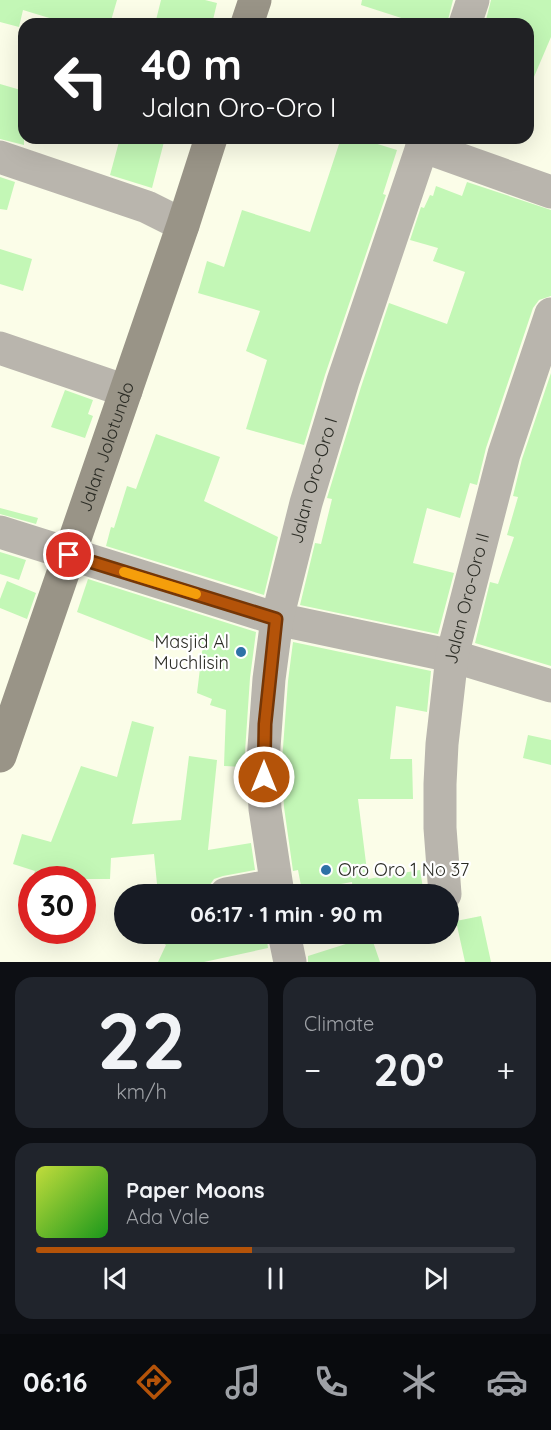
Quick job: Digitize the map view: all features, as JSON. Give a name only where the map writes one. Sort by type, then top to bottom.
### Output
[{"type":"main road","points":[[249,18],[255,0]]},
{"type":"main road","name":"Jalan Jolotundo","points":[[0,756],[6,722],[69,555],[209,144]]},
{"type":"street","points":[[467,18],[473,0]]},
{"type":"street","name":"Jalan Oro-Oro I","points":[[276,884],[266,810],[263,761],[276,619],[306,503],[343,381],[422,144]]},
{"type":"street","points":[[428,144],[551,192]]},
{"type":"street","points":[[0,157],[147,207],[183,225]]},
{"type":"street","name":"Jalan Oro-Oro II","points":[[444,884],[440,828],[440,784],[452,656],[504,454],[551,314]]},
{"type":"street","points":[[0,348],[126,392]]},
{"type":"street","points":[[0,532],[276,619],[452,656],[551,686]]},
{"type":"street","points":[[286,944],[290,962]]},
{"type":"building","points":[[0,0],[117,0],[112,18],[49,18],[23,10],[21,18],[18,18],[18,27],[0,22]]},
{"type":"building","points":[[161,0],[205,0],[217,3],[213,18],[156,18]]},
{"type":"building","points":[[362,0],[453,0],[448,18],[401,18],[361,5]]},
{"type":"building","points":[[491,0],[551,0],[551,37],[534,77],[534,18],[486,18]]},
{"type":"building","points":[[0,84],[18,89],[18,144],[0,139]]},
{"type":"building","points":[[118,144],[163,144],[152,188],[110,175]]},
{"type":"building","points":[[339,144],[378,144],[397,150],[383,194],[386,195],[325,375],[304,445],[246,429],[267,360],[246,351],[260,311],[198,293],[207,261],[224,267],[242,210],[310,232]]},
{"type":"building","points":[[0,177],[15,182],[7,210],[0,209]]},
{"type":"building","points":[[467,182],[551,210],[551,296],[539,300],[533,308],[486,448],[477,485],[470,483],[460,518],[427,508],[413,563],[454,573],[438,634],[300,605],[315,543],[321,544],[332,499],[327,498],[389,303],[447,324],[465,272],[433,261],[438,248],[410,240],[421,207],[424,208],[430,195],[433,196],[436,186],[462,196]]},
{"type":"building","points":[[0,249],[32,259],[23,291],[0,284]]},
{"type":"building","points":[[551,373],[551,666],[475,643],[490,582],[498,584],[514,537],[507,535],[518,497],[513,496],[522,459]]},
{"type":"building","points":[[65,390],[93,400],[88,414],[93,416],[85,438],[51,427]]},
{"type":"building","points":[[156,434],[220,457],[204,501],[278,537],[264,595],[106,546],[127,486],[136,489]]},
{"type":"building","points":[[0,508],[38,518],[36,524],[0,514]]},
{"type":"building","points":[[0,552],[26,560],[19,580],[0,574]]},
{"type":"building","points":[[88,579],[256,632],[250,678],[244,767],[224,766],[226,710],[210,705],[212,699],[197,693],[203,644],[175,639],[172,649],[77,612]]},
{"type":"building","points":[[7,581],[36,593],[27,619],[0,608],[0,599]]},
{"type":"building","points":[[293,642],[431,671],[427,712],[396,706],[390,759],[412,759],[413,799],[358,799],[368,879],[420,870],[422,884],[352,884],[352,882],[301,884],[298,870],[293,871],[284,807],[282,761]]},
{"type":"building","points":[[132,721],[154,727],[132,824],[181,820],[189,756],[217,760],[208,850],[251,843],[255,870],[223,876],[214,879],[210,884],[157,884],[154,854],[111,858],[110,879],[96,879],[96,866],[19,866],[13,864],[22,834],[51,842],[81,766],[117,777]]},
{"type":"building","points":[[528,735],[551,740],[551,765],[523,758]]},
{"type":"building","points":[[481,916],[491,962],[465,962],[459,935],[459,920]]},
{"type":"building","points":[[164,944],[267,944],[268,948],[204,962],[158,962]]},
{"type":"building","points":[[346,944],[374,944],[380,962],[308,962],[308,956]]},
{"type":"slow traffic","points":[[124,572],[196,594]]},
{"type":"place","name":"Masjid Al Muchlisin","points":[[241,652]]},
{"type":"place","name":"Oro Oro 1 No 37","points":[[326,870]]},
{"type":"route","points":[[69,555],[276,619],[265,724],[264,777]]}]
